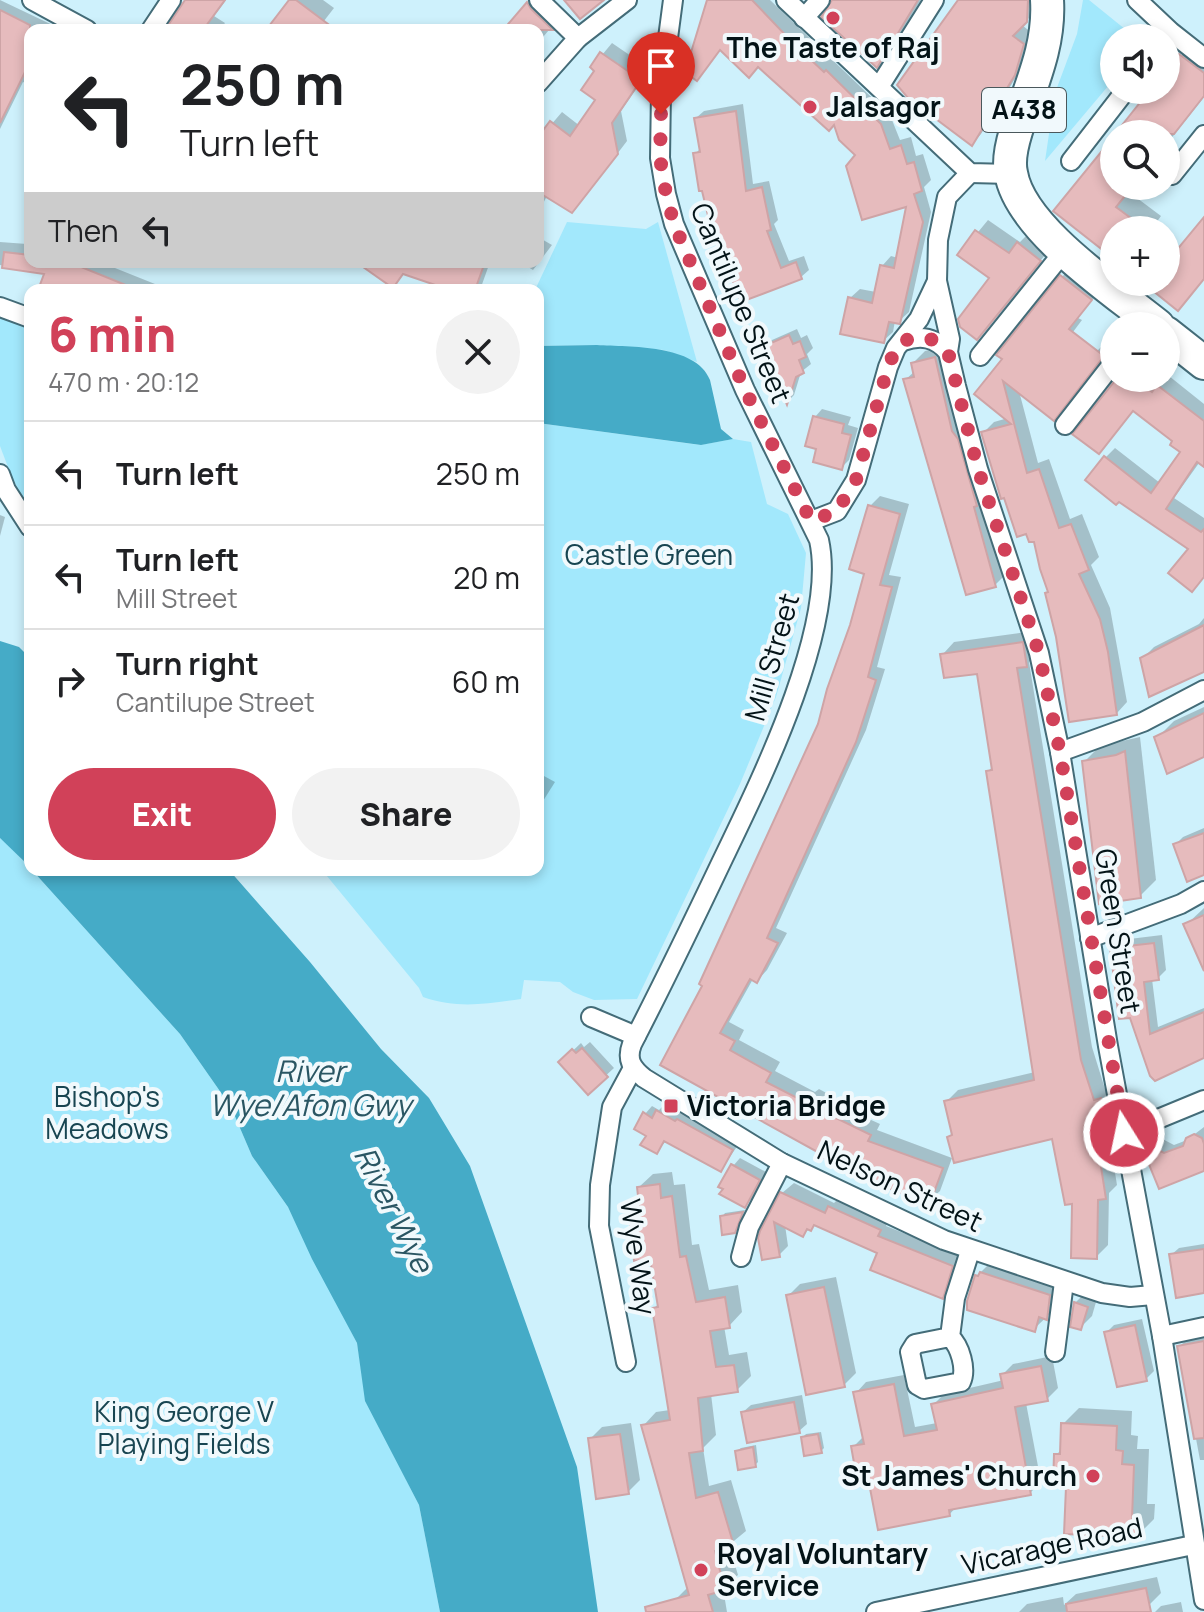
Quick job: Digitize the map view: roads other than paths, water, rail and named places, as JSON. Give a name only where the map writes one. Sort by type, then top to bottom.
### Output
[{"type":"highway","name":"A438","points":[[1047,0],[1044,47],[1015,133],[1011,174],[1031,218],[1138,312]]},
{"type":"highway","name":"A438","points":[[1180,345],[1204,363]]},
{"type":"street","points":[[32,0],[76,24]]},
{"type":"street","points":[[155,24],[171,0]]},
{"type":"street","points":[[539,0],[578,38]]},
{"type":"street","points":[[544,76],[578,38],[627,0]]},
{"type":"street","name":"Cantilupe Street","points":[[673,0],[661,91],[660,158],[666,194],[674,224],[745,390],[811,521]]},
{"type":"street","points":[[786,0],[970,173],[1011,174]]},
{"type":"street","points":[[804,18],[820,0]]},
{"type":"street","points":[[879,87],[934,0]]},
{"type":"street","points":[[1137,0],[1158,24]]},
{"type":"street","points":[[1180,43],[1204,58]]},
{"type":"street","points":[[1071,161],[1115,104]]},
{"type":"street","points":[[1180,165],[1204,135]]},
{"type":"street","points":[[811,521],[837,511],[856,480],[888,367],[896,348],[919,319],[937,281],[938,240],[947,197],[970,173]]},
{"type":"street","points":[[980,356],[1065,250]]},
{"type":"street","name":"Green Street","points":[[937,281],[950,339],[948,352],[978,469],[1039,653],[1060,752],[1124,1133],[1162,1336],[1204,1600]]},
{"type":"street","points":[[0,307],[24,316]]},
{"type":"street","points":[[903,341],[929,338],[948,352]]},
{"type":"street","points":[[1065,425],[1100,380]]},
{"type":"street","points":[[0,474],[6,490],[24,518]]},
{"type":"street","name":"Mill Street","points":[[636,1036],[756,791],[792,703],[818,611],[822,580],[823,557],[811,521]]},
{"type":"street","points":[[1060,752],[1143,722],[1204,690]]},
{"type":"street","points":[[1090,938],[1181,904],[1204,891]]},
{"type":"street","points":[[591,1017],[636,1036],[629,1053],[633,1068]]},
{"type":"street","name":"Nelson Street","points":[[633,1068],[644,1078],[782,1163],[970,1251],[1064,1282],[1130,1297],[1153,1295]]},
{"type":"street","name":"Wye Way","points":[[626,1362],[599,1226],[600,1185],[612,1107],[633,1068]]},
{"type":"street","points":[[1124,1133],[1204,1100]]},
{"type":"street","points":[[741,1257],[749,1227],[782,1163]]},
{"type":"street","points":[[950,1337],[955,1298],[970,1251]]},
{"type":"street","points":[[1055,1352],[1064,1282]]},
{"type":"street","points":[[1162,1336],[1204,1327]]},
{"type":"street","name":"Vicarage Road","points":[[876,1612],[1193,1545]]},
{"type":"water","points":[[544,346],[643,347],[691,360],[702,368],[710,380],[721,429],[733,439],[701,445],[544,424]]},
{"type":"water","points":[[0,641],[19,647],[24,652],[24,861],[0,838]]},
{"type":"water","points":[[37,876],[234,876],[381,1049],[429,1098],[470,1166],[577,1467],[598,1612],[440,1612],[419,1505],[365,1401],[357,1343],[288,1207],[252,1156],[231,1107],[180,1034]]},
{"type":"place","name":"The Taste of Raj","points":[[833,18]]},
{"type":"place","name":"Jalsagor","points":[[810,107]]},
{"type":"place","name":"Victoria Bridge","points":[[671,1106]]},
{"type":"place","name":"St James' Church","points":[[1093,1476]]},
{"type":"place","name":"Royal Voluntary Service","points":[[701,1570]]},
{"type":"park label","name":"Castle Green","points":[[649,555]]},
{"type":"park label","name":"Bishop's Meadows","points":[[107,1113]]},
{"type":"park label","name":"King George V Playing Fields","points":[[184,1428]]},
{"type":"water label","name":"River Wye/Afon Gwy","points":[[310,1089]]},
{"type":"water label","name":"River Wye","points":[[393,1210]]}]
